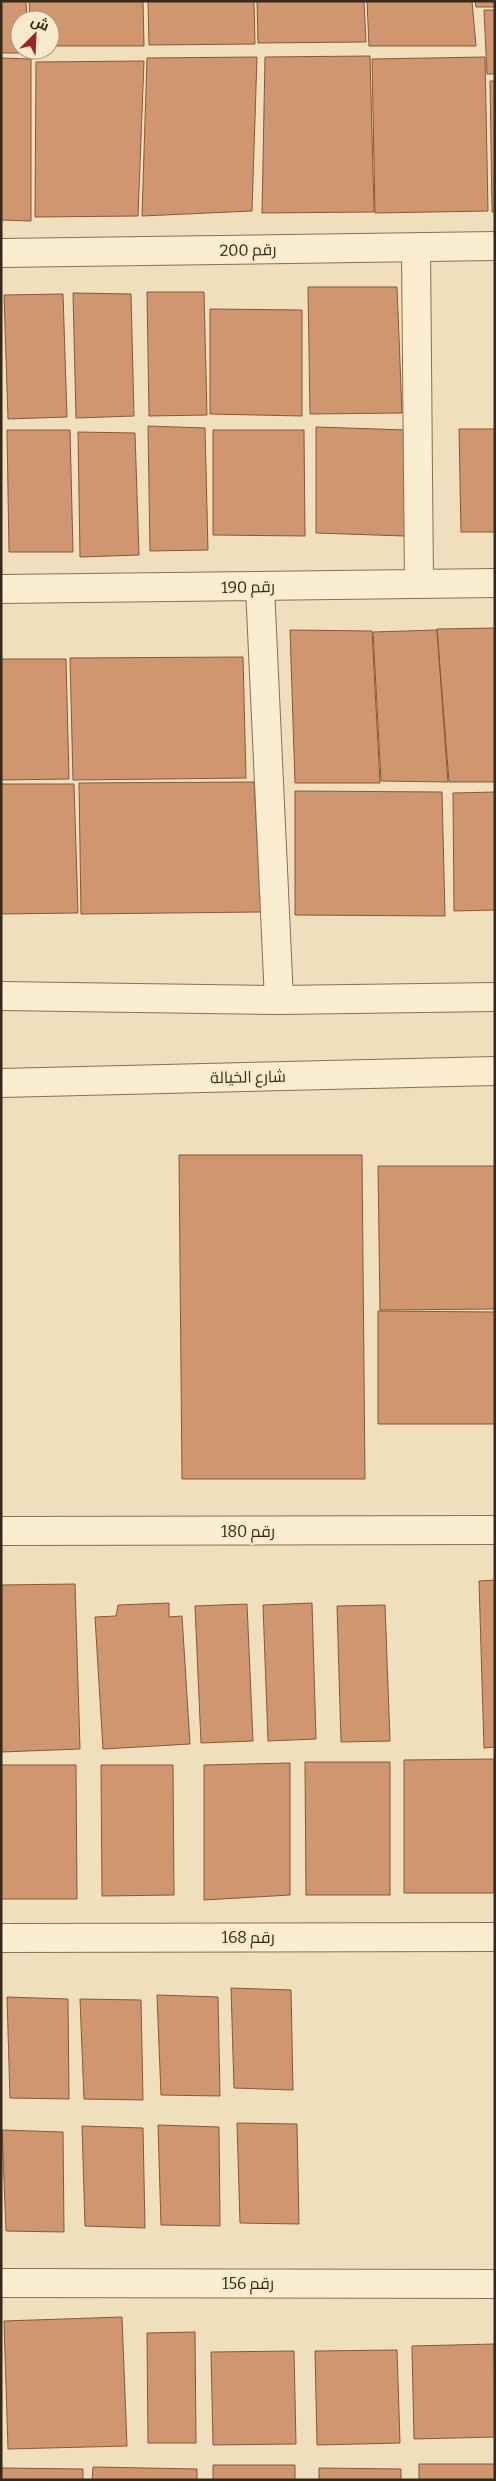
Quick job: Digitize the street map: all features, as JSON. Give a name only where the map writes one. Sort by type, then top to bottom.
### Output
[{"type":"street","name":"رقم 200","points":[[1,253],[416,249],[495,246]]},
{"type":"street","points":[[416,249],[419,584]]},
{"type":"street","name":"رقم 190","points":[[1,589],[495,583]]},
{"type":"street","points":[[260,587],[279,1000]]},
{"type":"street","points":[[1,996],[279,1000],[495,997]]},
{"type":"street","name":"شارع الخيالة","points":[[1,1083],[495,1071]]},
{"type":"street","name":"رقم 180","points":[[1,1531],[495,1530]]},
{"type":"street","name":"رقم 168","points":[[1,1938],[495,1937]]},
{"type":"street","name":"رقم 156","points":[[1,2283],[495,2284]]},
{"type":"building","points":[[1,1],[26,1],[26,10],[10,10],[10,53],[1,53]]},
{"type":"building","points":[[29,1],[143,1],[144,46],[60,46],[60,10],[29,10]]},
{"type":"building","points":[[148,1],[254,1],[255,44],[149,45]]},
{"type":"building","points":[[257,1],[364,1],[366,42],[258,43]]},
{"type":"building","points":[[367,1],[472,1],[476,46],[369,46]]},
{"type":"building","points":[[475,1],[495,1],[495,7],[476,7]]},
{"type":"building","points":[[484,10],[495,10],[495,74],[487,74]]},
{"type":"building","points":[[370,56],[374,212],[262,213],[265,57]]},
{"type":"building","points":[[257,57],[252,211],[142,216],[147,58]]},
{"type":"building","points":[[485,57],[488,211],[375,213],[372,59]]},
{"type":"building","points":[[1,58],[31,60],[31,221],[1,220]]},
{"type":"building","points":[[144,61],[138,216],[35,217],[36,62]]},
{"type":"building","points":[[490,81],[495,81],[495,212],[492,212]]},
{"type":"building","points":[[308,287],[397,287],[402,413],[310,414]]},
{"type":"building","points":[[147,292],[204,292],[207,415],[149,416]]},
{"type":"building","points":[[73,293],[131,294],[134,416],[76,418]]},
{"type":"building","points":[[63,294],[67,417],[8,419],[4,295]]},
{"type":"building","points":[[210,309],[302,310],[302,416],[210,414]]},
{"type":"building","points":[[148,426],[205,428],[208,550],[150,551]]},
{"type":"building","points":[[316,427],[407,430],[405,536],[316,533]]},
{"type":"building","points":[[459,429],[495,429],[495,532],[461,532]]},
{"type":"building","points":[[7,430],[70,430],[73,552],[9,552]]},
{"type":"building","points":[[213,430],[304,430],[305,536],[213,535]]},
{"type":"building","points":[[78,432],[135,433],[139,555],[80,557]]},
{"type":"building","points":[[495,628],[495,782],[449,782],[437,629]]},
{"type":"building","points":[[290,630],[372,631],[380,783],[295,783]]},
{"type":"building","points":[[437,630],[448,782],[381,781],[373,632]]},
{"type":"building","points":[[243,657],[246,778],[73,780],[70,658]]},
{"type":"building","points":[[1,659],[66,659],[69,779],[1,780]]},
{"type":"building","points":[[254,782],[261,912],[81,914],[79,783]]},
{"type":"building","points":[[1,784],[74,784],[78,913],[1,914]]},
{"type":"building","points":[[295,791],[442,792],[445,916],[295,915]]},
{"type":"building","points":[[495,792],[495,910],[454,911],[453,793]]},
{"type":"building","points":[[179,1155],[362,1155],[365,1479],[182,1479]]},
{"type":"building","points":[[378,1166],[495,1166],[495,1309],[380,1310]]},
{"type":"building","points":[[378,1311],[495,1312],[495,1424],[378,1424]]},
{"type":"building","points":[[495,1580],[495,1747],[484,1748],[479,1581]]},
{"type":"building","points":[[75,1584],[80,1749],[1,1752],[1,1585]]},
{"type":"building","points":[[169,1603],[169,1617],[182,1616],[190,1744],[103,1749],[95,1617],[116,1616],[118,1605]]},
{"type":"building","points":[[312,1603],[316,1739],[268,1741],[263,1605]]},
{"type":"building","points":[[247,1604],[253,1741],[201,1743],[195,1606]]},
{"type":"building","points":[[385,1605],[390,1741],[341,1742],[337,1606]]},
{"type":"building","points":[[494,1759],[494,1893],[404,1893],[404,1760]]},
{"type":"building","points":[[305,1762],[390,1762],[390,1895],[306,1895]]},
{"type":"building","points":[[290,1763],[290,1895],[204,1900],[204,1765]]},
{"type":"building","points":[[1,1765],[76,1765],[77,1899],[1,1899]]},
{"type":"building","points":[[101,1765],[173,1765],[174,1895],[102,1896]]},
{"type":"building","points":[[231,1988],[291,1990],[293,2090],[234,2088]]},
{"type":"building","points":[[157,1995],[218,1997],[220,2096],[161,2095]]},
{"type":"building","points":[[7,1997],[68,1999],[69,2099],[10,2098]]},
{"type":"building","points":[[80,1999],[141,2000],[143,2100],[84,2099]]},
{"type":"building","points":[[237,2123],[297,2124],[299,2224],[240,2223]]},
{"type":"building","points":[[158,2125],[219,2127],[220,2226],[161,2225]]},
{"type":"building","points":[[82,2126],[143,2128],[145,2228],[85,2226]]},
{"type":"building","points":[[2,2130],[63,2132],[64,2232],[6,2231]]},
{"type":"building","points":[[122,2317],[127,2446],[8,2449],[4,2321]]},
{"type":"building","points":[[195,2332],[196,2443],[148,2443],[147,2333]]},
{"type":"building","points":[[494,2344],[495,2437],[414,2439],[412,2346]]},
{"type":"building","points":[[397,2350],[400,2443],[317,2445],[315,2351]]},
{"type":"building","points":[[294,2351],[296,2444],[213,2445],[211,2352]]},
{"type":"building","points":[[419,2464],[495,2464],[495,2480],[419,2480]]},
{"type":"building","points":[[213,2465],[295,2465],[295,2480],[213,2480]]},
{"type":"building","points":[[93,2467],[197,2469],[197,2480],[92,2480]]},
{"type":"building","points":[[1,2468],[83,2469],[83,2480],[1,2480]]},
{"type":"building","points":[[319,2468],[401,2469],[401,2480],[319,2480]]}]
